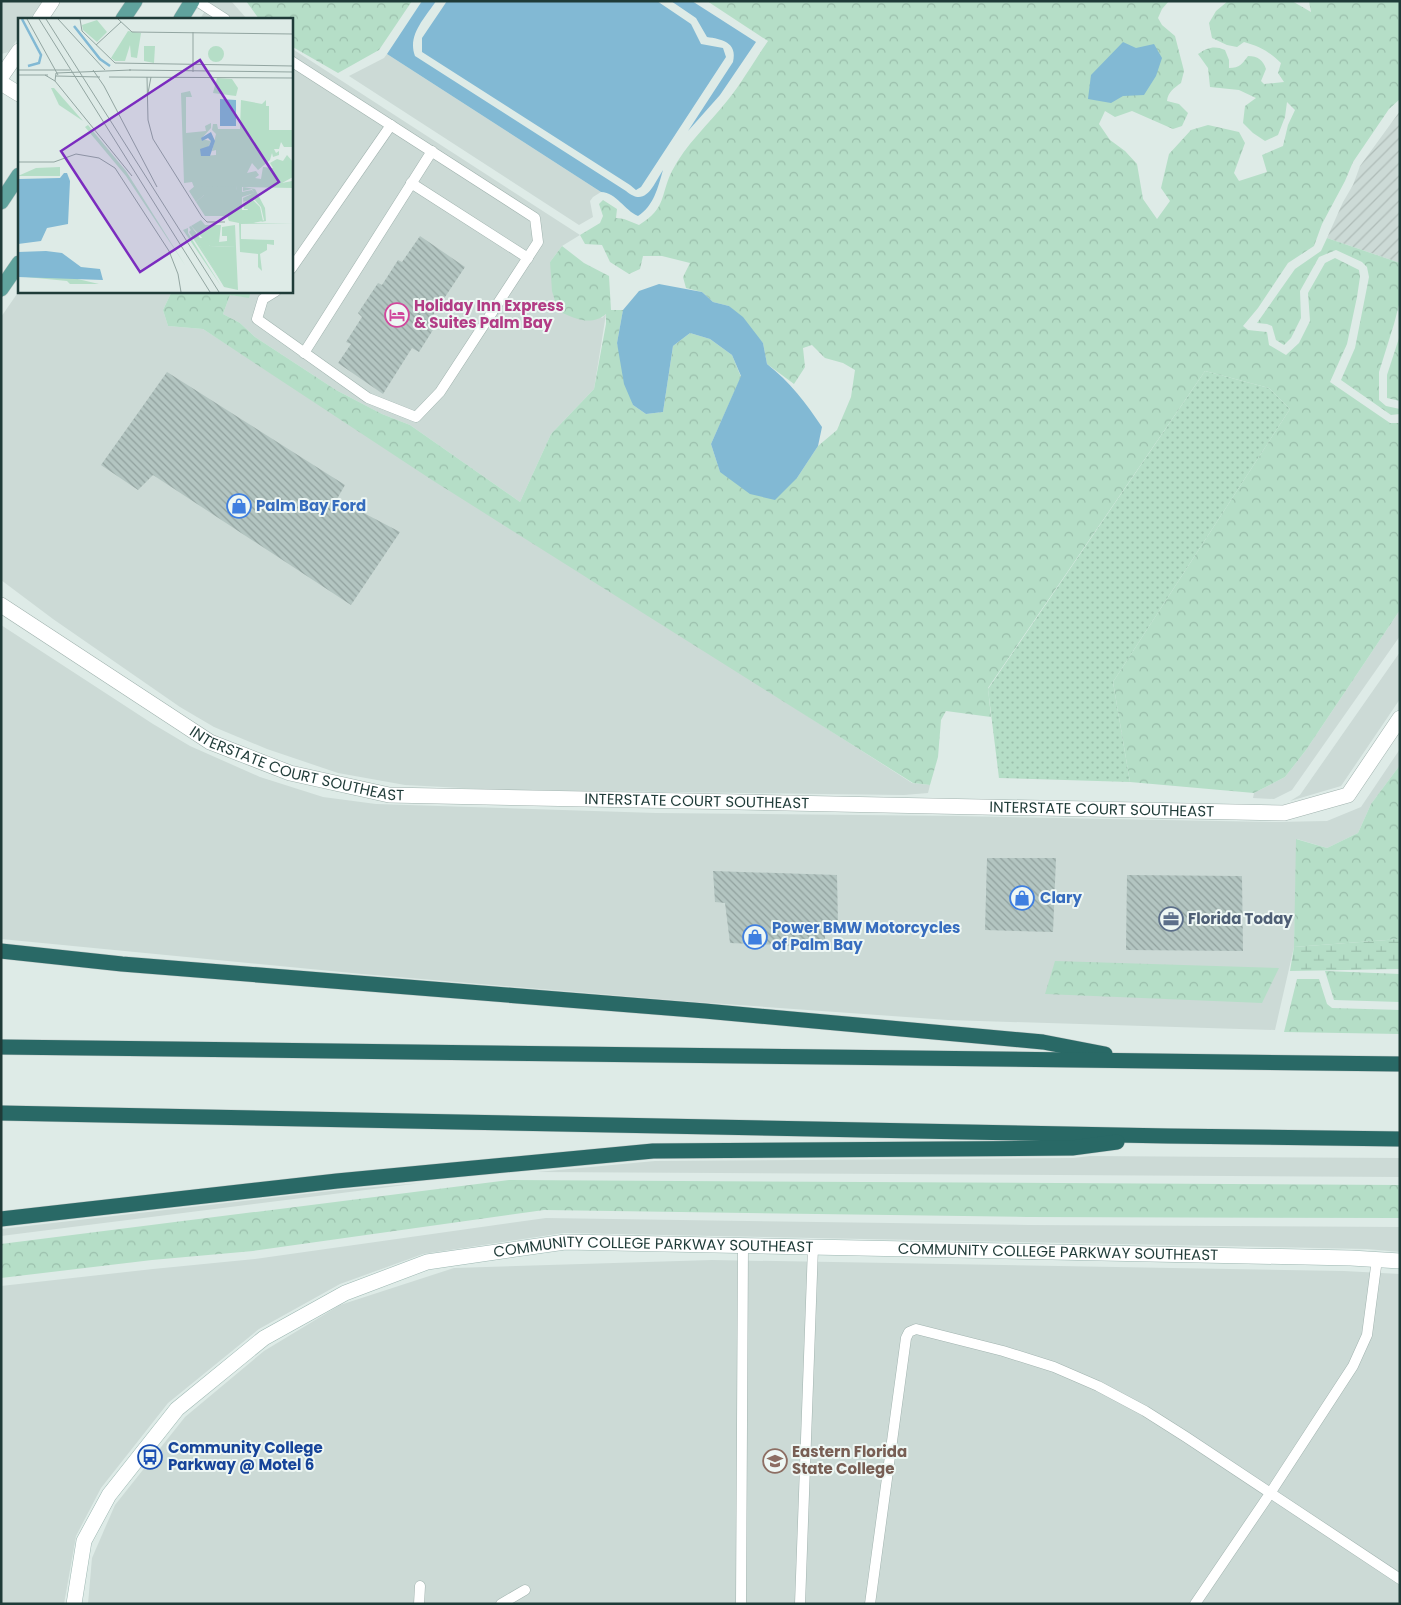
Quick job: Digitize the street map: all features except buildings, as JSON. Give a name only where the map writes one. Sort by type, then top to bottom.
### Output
[{"type":"highway","points":[[1,951],[122,964],[695,1010],[1043,1042],[1144,1061]]},
{"type":"highway","points":[[1,1047],[1400,1064]]},
{"type":"highway","points":[[1,1113],[1400,1139]]},
{"type":"highway","points":[[1,1219],[337,1181],[653,1151],[1072,1148],[1168,1136]]},
{"type":"main road","points":[[124,18],[135,1]]},
{"type":"main road","points":[[182,18],[192,1]]},
{"type":"main road","points":[[1,202],[18,177]]},
{"type":"main road","points":[[1,289],[18,264]]},
{"type":"street","points":[[41,18],[52,1]]},
{"type":"street","points":[[1,77],[18,52]]},
{"type":"street","points":[[1,83],[18,93]]},
{"type":"street","name":"INTERSTATE COURT SOUTHEAST","points":[[1,605],[210,742],[290,773],[389,795],[1284,813],[1348,794],[1400,718]]},
{"type":"street","name":"COMMUNITY COLLEGE PARKWAY SOUTHEAST","points":[[74,1604],[84,1541],[109,1494],[177,1409],[264,1338],[345,1293],[427,1262],[565,1242],[1400,1261]]},
{"type":"lane","points":[[197,1],[223,18]]},
{"type":"lane","points":[[274,292],[263,299],[256,319],[368,398],[416,417],[440,392],[538,242],[535,218],[292,62]]},
{"type":"lane","points":[[292,268],[391,125]]},
{"type":"lane","points":[[304,353],[432,151]]},
{"type":"lane","points":[[411,183],[528,258]]},
{"type":"lane","points":[[741,1604],[744,1246]]},
{"type":"lane","points":[[800,1604],[813,1247]]},
{"type":"lane","points":[[1195,1604],[1353,1366],[1367,1335],[1377,1259]]},
{"type":"lane","points":[[870,1604],[906,1338],[909,1332],[916,1329],[1003,1351],[1054,1367],[1098,1386],[1145,1411],[1271,1492],[1400,1579]]},
{"type":"lane","points":[[419,1604],[420,1586]]},
{"type":"lane","points":[[502,1604],[525,1590]]},
{"type":"shaded area","points":[[1,1],[43,1],[31,18],[18,18],[18,38],[9,52],[1,54]]},
{"type":"shaded area","points":[[211,1],[231,1],[246,18],[201,18]]},
{"type":"shaded area","points":[[292,49],[580,235],[562,246],[550,262],[602,318],[606,314],[594,389],[551,434],[520,502],[410,425],[382,414],[336,390],[255,337],[240,323],[223,314],[230,295],[248,297],[250,292],[292,292]]},
{"type":"shaded area","points":[[387,54],[601,192],[590,201],[593,217],[579,225],[349,76],[384,58]]},
{"type":"shaded area","points":[[1400,111],[1400,263],[1327,238],[1353,185],[1360,166]]},
{"type":"shaded area","points":[[18,292],[172,292],[163,310],[168,326],[203,329],[912,783],[930,785],[928,793],[904,795],[501,790],[405,785],[338,773],[267,749],[214,727],[180,707],[53,619],[1,580],[1,317]]},
{"type":"shaded area","points":[[1400,610],[1400,636],[1292,790],[1274,799],[1253,798],[1254,793],[1285,777],[1306,750]]},
{"type":"shaded area","points":[[1,625],[190,746],[260,777],[323,797],[376,804],[656,813],[1276,822],[1327,821],[1361,807],[1400,749],[1400,765],[1371,804],[1358,833],[1327,848],[1297,839],[1294,947],[1275,1030],[948,1020],[696,1002],[362,974],[1,939]]},
{"type":"shaded area","points":[[1400,652],[1400,699],[1341,786],[1290,801],[1300,795]]},
{"type":"shaded area","points":[[1090,1156],[1400,1158],[1400,1177],[537,1172],[655,1161],[1073,1158]]},
{"type":"shaded area","points":[[421,1183],[1,1236],[1,1229],[339,1190]]},
{"type":"shaded area","points":[[546,1218],[1028,1225],[1400,1227],[1400,1252],[1367,1249],[564,1233],[423,1254],[340,1284],[259,1329],[168,1403],[101,1488],[76,1536],[64,1604],[1,1604],[1,1286],[255,1259]]},
{"type":"shaded area","name":"Eastern Florida State College","points":[[712,1260],[1344,1271],[1400,1274],[1400,1604],[88,1604],[92,1558],[115,1505],[185,1417],[264,1351],[340,1305],[454,1268]]},
{"type":"green space","points":[[246,1],[412,1],[379,50],[338,73],[292,47],[292,18],[258,18]]},
{"type":"green space","points":[[707,1],[1169,1],[1162,9],[1158,18],[1162,25],[1175,36],[1184,71],[1181,83],[1170,93],[1167,101],[1179,104],[1188,113],[1182,126],[1173,129],[1132,111],[1115,117],[1105,111],[1099,124],[1110,140],[1125,151],[1137,164],[1143,199],[1157,219],[1170,201],[1161,188],[1169,154],[1191,130],[1208,125],[1239,132],[1245,143],[1234,173],[1239,181],[1267,172],[1262,155],[1283,146],[1288,125],[1295,110],[1287,102],[1285,117],[1278,135],[1265,141],[1243,123],[1245,106],[1256,98],[1239,90],[1210,87],[1208,68],[1198,54],[1214,47],[1225,50],[1229,60],[1229,68],[1240,65],[1248,56],[1255,57],[1262,61],[1266,69],[1261,81],[1264,84],[1284,82],[1278,73],[1281,63],[1264,50],[1244,42],[1237,47],[1227,45],[1212,38],[1209,23],[1216,11],[1228,1],[1292,1],[1311,12],[1309,1],[1400,1],[1400,99],[1389,109],[1353,162],[1322,224],[1314,246],[1288,263],[1258,308],[1243,326],[1248,330],[1267,332],[1269,345],[1286,355],[1299,343],[1310,321],[1308,293],[1325,263],[1335,258],[1359,270],[1360,277],[1357,297],[1347,344],[1330,382],[1390,423],[1400,423],[1400,610],[1306,750],[1285,777],[1254,793],[1130,782],[1113,682],[1290,409],[1269,388],[1205,371],[988,688],[991,717],[946,711],[941,720],[938,757],[930,785],[913,783],[432,480],[203,329],[168,326],[163,310],[172,292],[251,292],[249,298],[230,295],[223,314],[240,323],[255,337],[336,390],[382,414],[410,425],[520,502],[551,434],[594,389],[606,324],[606,314],[600,318],[588,321],[558,311],[552,291],[550,262],[562,246],[584,263],[609,276],[611,310],[623,310],[617,343],[633,405],[646,414],[663,412],[673,346],[690,333],[710,339],[732,355],[741,377],[711,444],[720,472],[797,478],[818,446],[837,430],[851,397],[855,370],[843,363],[825,358],[812,345],[803,348],[805,367],[794,384],[767,364],[763,343],[729,306],[713,302],[702,292],[686,288],[683,277],[690,263],[662,256],[643,256],[640,269],[629,274],[610,262],[602,245],[585,244],[580,235],[600,223],[603,216],[599,204],[603,200],[617,209],[616,218],[639,225],[654,213],[662,201],[668,180],[678,161],[732,94],[768,41]]},
{"type":"green space","points":[[1327,238],[1400,263],[1400,301],[1379,372],[1379,400],[1386,406],[1400,409],[1400,414],[1391,415],[1341,380],[1355,348],[1369,277],[1367,267],[1362,262],[1336,250],[1319,257],[1300,291],[1301,318],[1291,338],[1284,345],[1276,340],[1272,326],[1257,323],[1295,269],[1321,251]]},
{"type":"green space","points":[[1400,335],[1400,401],[1387,398],[1387,375]]},
{"type":"green space","points":[[1205,371],[1269,388],[1290,409],[1113,682],[1130,782],[999,778],[988,689]]},
{"type":"green space","points":[[1400,765],[1400,939],[1294,947],[1296,839],[1327,848],[1358,833],[1371,804]]},
{"type":"green space","points":[[1400,939],[1400,969],[1290,971],[1294,947]]},
{"type":"green space","points":[[1055,961],[1279,968],[1262,1003],[1045,994]]},
{"type":"green space","points":[[1325,971],[1400,974],[1400,1002],[1334,1000]]},
{"type":"green space","points":[[1297,979],[1319,979],[1327,1004],[1332,1008],[1400,1010],[1400,1034],[1284,1032]]},
{"type":"green space","points":[[509,1180],[1400,1185],[1400,1218],[1027,1217],[544,1210],[253,1251],[152,1260],[1,1278],[1,1244]]},
{"type":"water","points":[[422,1],[436,1],[422,20],[415,34],[413,48],[415,56],[633,196],[644,196],[652,188],[663,170],[655,196],[648,207],[638,216],[612,195],[601,192],[387,54]]},
{"type":"water","points":[[447,1],[657,1],[691,24],[701,44],[723,48],[726,57],[641,187],[636,190],[422,52],[422,38]]},
{"type":"water","points":[[671,1],[692,1],[756,42],[720,95],[688,131],[733,62],[734,55],[731,46],[718,39],[707,37],[696,18]]},
{"type":"water","points":[[1123,42],[1136,48],[1154,44],[1162,58],[1156,76],[1144,95],[1123,96],[1111,103],[1088,99],[1091,75]]},
{"type":"water","points":[[659,284],[702,292],[713,302],[729,306],[743,317],[763,343],[767,364],[797,393],[822,427],[818,446],[797,478],[775,500],[750,494],[720,472],[711,444],[741,376],[732,355],[710,339],[690,333],[673,346],[663,412],[646,414],[633,405],[624,384],[617,343],[623,310],[639,291]]},
{"type":"place","name":"Holiday Inn Express & Suites Palm Bay","points":[[397,315]]},
{"type":"place","name":"Palm Bay Ford","points":[[239,506]]},
{"type":"place","name":"Clary","points":[[1022,898]]},
{"type":"place","name":"Florida Today","points":[[1171,919]]},
{"type":"place","name":"Power BMW Motorcycles of Palm Bay","points":[[755,937]]},
{"type":"place","name":"Community College Parkway @ Motel 6","points":[[150,1457]]},
{"type":"place","name":"Eastern Florida State College","points":[[775,1461]]}]
